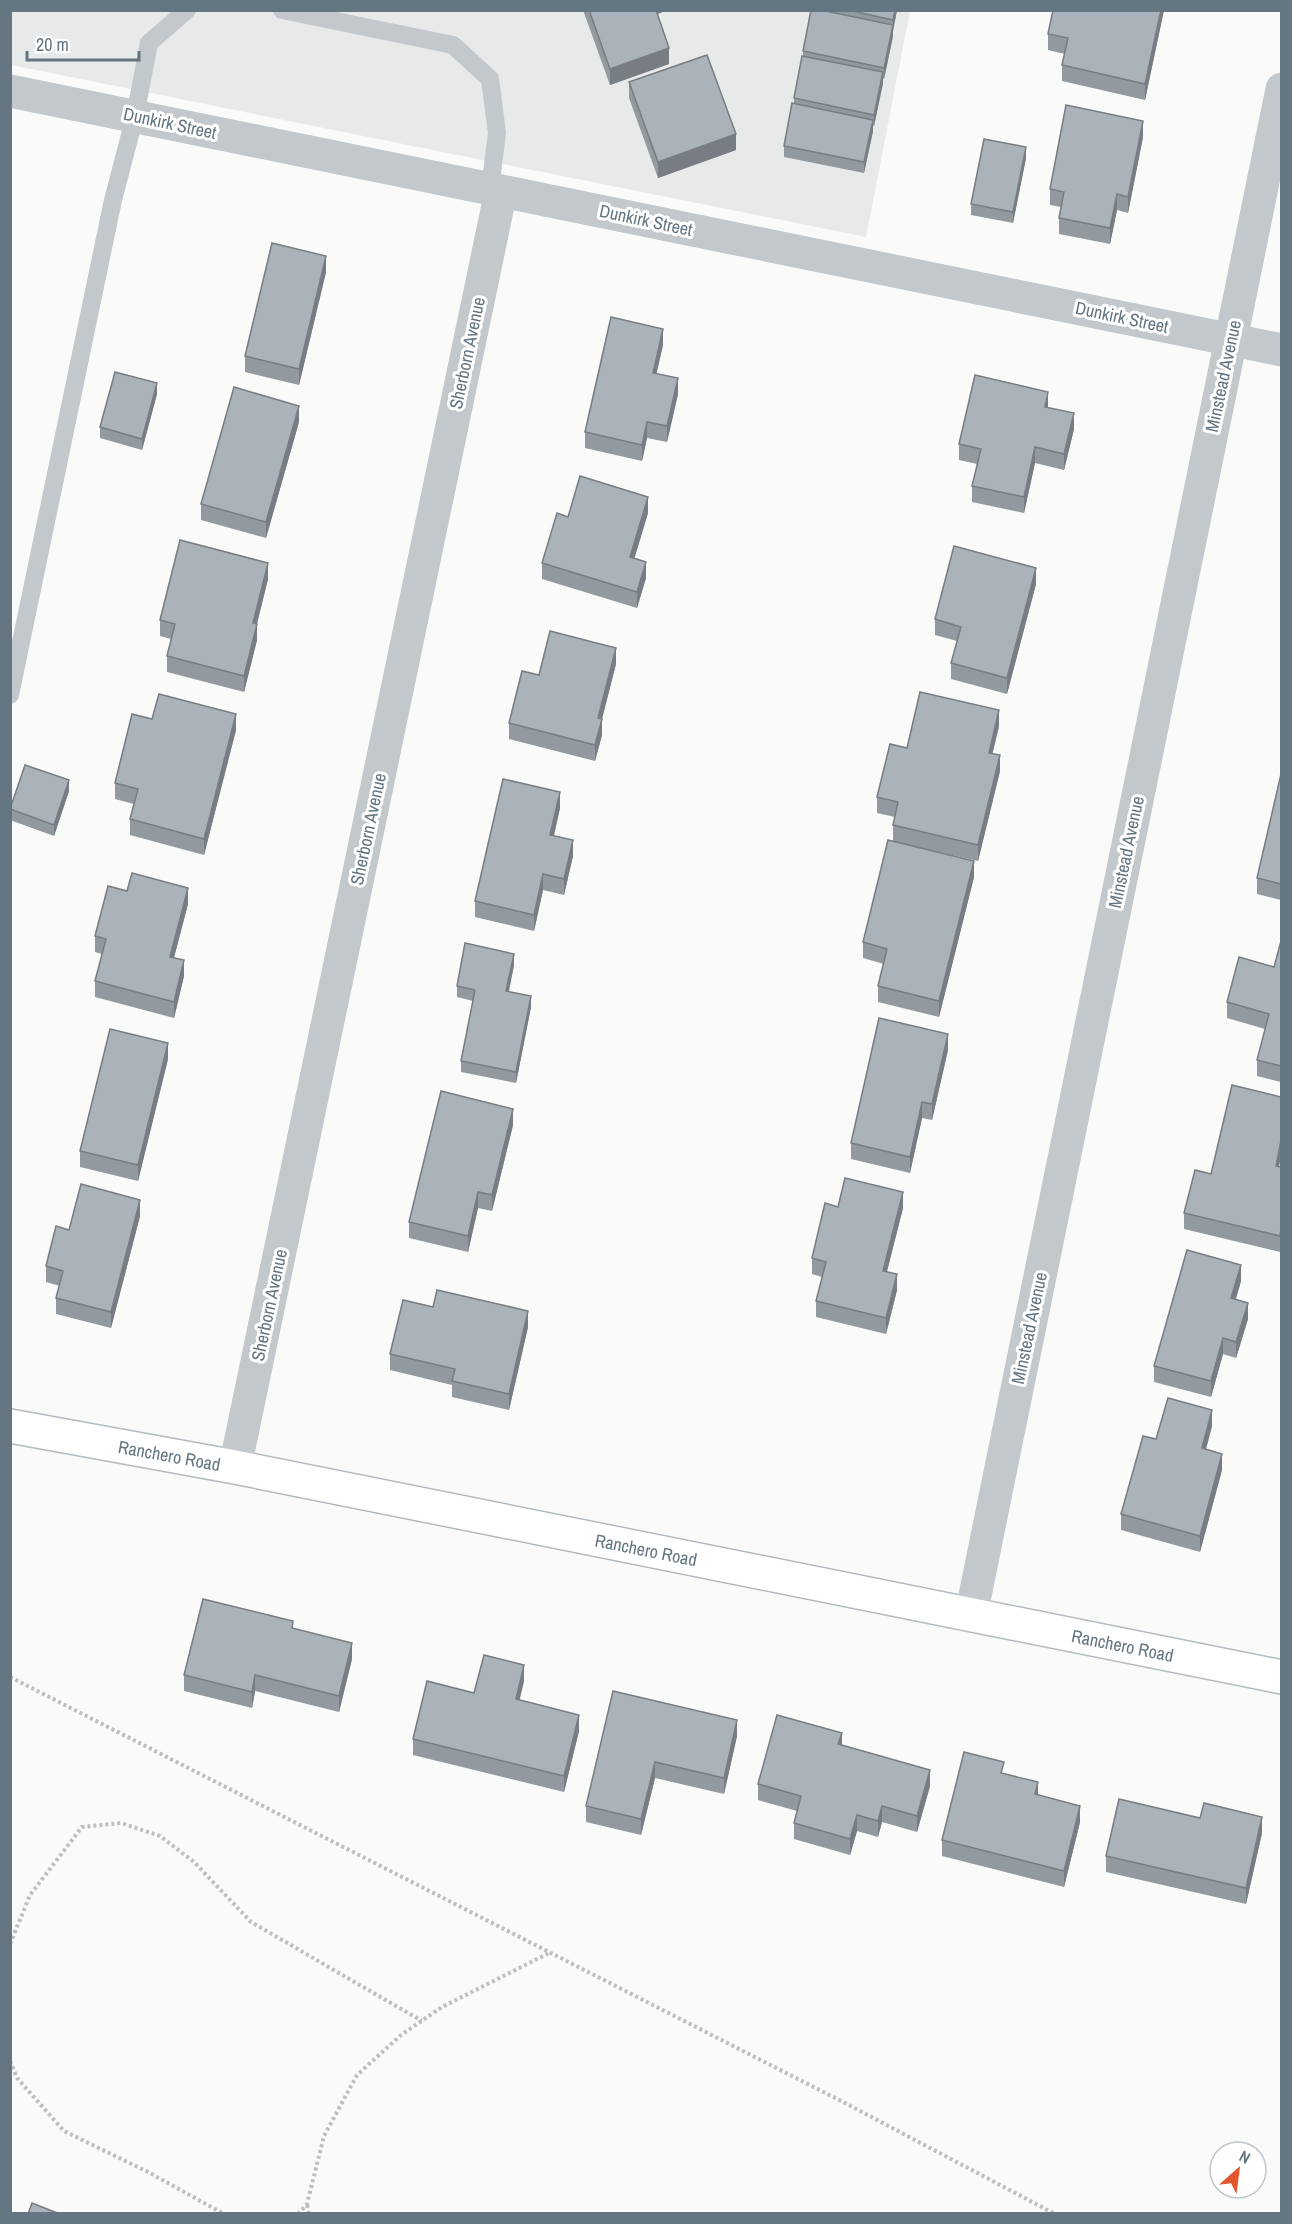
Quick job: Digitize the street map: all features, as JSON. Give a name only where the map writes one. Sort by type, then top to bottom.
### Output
[{"type":"main road","name":"Ranchero Road","points":[[10,1426],[235,1467],[1281,1677]]},
{"type":"street","name":"Minstead Avenue","points":[[971,1615],[1281,89]]},
{"type":"street","name":"Dunkirk Street","points":[[10,91],[1281,350]]},
{"type":"street","name":"Sherborn Avenue","points":[[235,1467],[495,190]]},
{"type":"lane","points":[[10,695],[113,200],[135,116],[149,43],[187,10]]},
{"type":"lane","points":[[282,10],[453,45],[490,79],[497,133],[495,190]]},
{"type":"path","points":[[10,1677],[1055,2214]]},
{"type":"path","points":[[10,1944],[30,1895],[82,1827],[121,1823],[160,1836],[194,1862],[251,1922],[422,2021]]},
{"type":"path","points":[[309,2214],[307,2204],[324,2136],[357,2075],[401,2035],[442,2007],[549,1953]]},
{"type":"path","points":[[10,2061],[16,2078],[64,2131],[148,2172],[224,2214]]},
{"type":"path","points":[[298,2214],[307,2204]]},
{"type":"shaded area","points":[[10,11],[910,11],[866,237],[11,65]]},
{"type":"building","points":[[589,10],[656,10],[669,48],[610,69]]},
{"type":"building","points":[[811,10],[893,25],[884,68],[803,51]]},
{"type":"building","points":[[848,10],[895,10],[893,20]]},
{"type":"building","points":[[1053,10],[1161,10],[1145,84],[1062,65],[1068,38],[1048,34]]},
{"type":"building","points":[[707,55],[736,134],[658,162],[629,82]]},
{"type":"building","points":[[802,56],[883,72],[874,115],[794,98]]},
{"type":"building","points":[[792,103],[873,120],[864,162],[784,146]]},
{"type":"building","points":[[1066,105],[1143,121],[1128,197],[1117,194],[1110,228],[1059,218],[1064,192],[1050,189]]},
{"type":"building","points":[[984,139],[1026,147],[1013,212],[971,204]]},
{"type":"building","points":[[272,243],[326,256],[299,369],[245,356]]},
{"type":"building","points":[[611,317],[663,329],[653,373],[678,378],[667,426],[647,422],[642,445],[585,432]]},
{"type":"building","points":[[115,372],[157,383],[142,439],[100,427]]},
{"type":"building","points":[[975,375],[1048,392],[1045,407],[1074,413],[1064,454],[1035,447],[1024,497],[972,486],[981,449],[959,444]]},
{"type":"building","points":[[234,387],[299,406],[266,522],[201,504]]},
{"type":"building","points":[[580,476],[648,497],[630,557],[646,562],[637,592],[542,563],[557,513],[568,517]]},
{"type":"building","points":[[180,540],[268,563],[253,623],[257,624],[244,676],[167,656],[175,624],[160,620]]},
{"type":"building","points":[[954,546],[1036,568],[1007,678],[951,663],[961,627],[935,619]]},
{"type":"building","points":[[550,631],[616,648],[598,718],[602,719],[595,745],[509,723],[522,671],[539,675]]},
{"type":"building","points":[[920,692],[999,710],[989,753],[1000,755],[978,845],[893,825],[898,802],[877,797],[890,744],[907,748]]},
{"type":"building","points":[[159,694],[236,714],[204,839],[130,819],[138,789],[115,783],[132,714],[152,719]]},
{"type":"building","points":[[25,765],[69,780],[54,825],[10,809]]},
{"type":"building","points":[[1281,774],[1281,884],[1257,878]]},
{"type":"building","points":[[503,779],[560,792],[550,835],[573,840],[564,879],[543,874],[534,915],[475,901]]},
{"type":"building","points":[[888,840],[974,861],[939,1001],[878,986],[887,949],[863,942]]},
{"type":"building","points":[[132,873],[188,888],[170,957],[184,960],[174,1002],[95,981],[106,939],[95,936],[108,886],[127,891]]},
{"type":"building","points":[[1281,941],[1281,1066],[1257,1060],[1269,1014],[1227,1002],[1239,957],[1274,967]]},
{"type":"building","points":[[465,943],[514,954],[506,991],[531,996],[516,1072],[461,1061],[475,990],[457,986]]},
{"type":"building","points":[[879,1018],[948,1034],[932,1104],[922,1102],[910,1157],[851,1143]]},
{"type":"building","points":[[110,1029],[168,1043],[138,1165],[80,1151]]},
{"type":"building","points":[[1232,1085],[1281,1097],[1281,1141],[1276,1166],[1281,1167],[1280,1236],[1184,1213],[1195,1170],[1211,1174]]},
{"type":"building","points":[[441,1091],[513,1109],[492,1195],[478,1192],[468,1236],[409,1222]]},
{"type":"building","points":[[845,1178],[903,1192],[883,1271],[897,1274],[886,1318],[816,1301],[826,1262],[812,1258],[825,1203],[838,1207]]},
{"type":"building","points":[[81,1184],[140,1200],[111,1312],[56,1298],[63,1271],[46,1266],[56,1226],[69,1230]]},
{"type":"building","points":[[1187,1250],[1241,1265],[1231,1298],[1248,1303],[1236,1342],[1223,1338],[1211,1381],[1154,1366]]},
{"type":"building","points":[[437,1290],[528,1311],[509,1394],[452,1381],[455,1369],[390,1354],[403,1300],[433,1307]]},
{"type":"building","points":[[1168,1398],[1212,1410],[1202,1448],[1222,1454],[1200,1536],[1121,1514],[1143,1436],[1156,1439]]},
{"type":"building","points":[[203,1599],[293,1621],[292,1628],[352,1643],[339,1696],[255,1675],[252,1692],[184,1675]]},
{"type":"building","points":[[484,1655],[524,1665],[516,1699],[579,1715],[564,1776],[413,1739],[427,1681],[474,1693]]},
{"type":"building","points":[[613,1691],[737,1720],[724,1778],[655,1762],[641,1819],[586,1806]]},
{"type":"building","points":[[777,1715],[842,1733],[838,1744],[930,1770],[917,1816],[882,1806],[878,1821],[857,1815],[850,1839],[794,1823],[801,1796],[758,1784]]},
{"type":"building","points":[[964,1752],[1004,1762],[1001,1773],[1038,1782],[1035,1794],[1080,1806],[1064,1871],[942,1840]]},
{"type":"building","points":[[1119,1799],[1200,1818],[1204,1803],[1262,1817],[1246,1888],[1106,1856]]},
{"type":"building","points":[[32,2203],[60,2214],[28,2214]]}]
